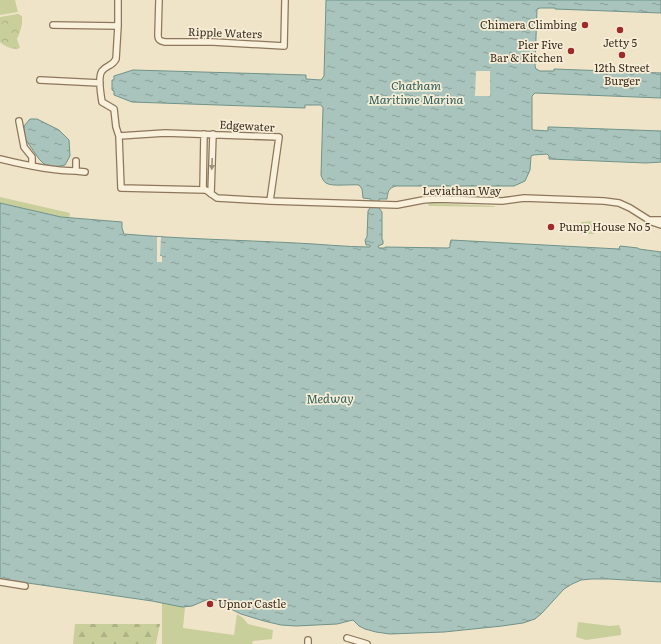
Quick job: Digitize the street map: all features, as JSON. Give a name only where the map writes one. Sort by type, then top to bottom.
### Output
[{"type":"street","points":[[118,0],[116,58],[114,63],[101,73],[100,95],[102,102],[114,109],[116,127],[119,136],[121,188],[206,190],[217,198],[270,201]]},
{"type":"street","name":"Ripple Waters","points":[[159,0],[158,39],[160,41],[284,46],[285,0]]},
{"type":"street","points":[[53,25],[118,29]]},
{"type":"street","points":[[40,80],[100,83]]},
{"type":"street","points":[[19,122],[24,147],[32,157],[32,166]]},
{"type":"street","name":"Edgewater","points":[[119,136],[165,133],[279,137],[270,201]]},
{"type":"street","points":[[203,190],[204,134]]},
{"type":"street","points":[[211,194],[213,134]]},
{"type":"street","points":[[0,158],[11,162],[58,171],[85,172]]},
{"type":"street","points":[[76,161],[76,171]]},
{"type":"street","name":"Leviathan Way","points":[[270,201],[388,205],[436,199],[502,201],[524,198],[604,201],[619,203],[652,222],[661,225]]},
{"type":"street","points":[[649,220],[661,220]]},
{"type":"street","points":[[0,582],[25,586]]},
{"type":"street","points":[[347,638],[367,644]]},
{"type":"green space","points":[[0,0],[15,0],[18,12],[0,15]]},
{"type":"green space","points":[[18,14],[22,16],[22,19],[21,28],[17,39],[20,48],[17,49],[7,47],[0,42],[0,17]]},
{"type":"green space","points":[[0,197],[70,213],[69,218],[0,203]]},
{"type":"green space","points":[[428,204],[495,206],[429,206]]},
{"type":"green space","points":[[594,221],[594,234],[581,234],[581,222]]},
{"type":"green space","points":[[162,603],[185,607],[183,628],[234,635],[237,614],[248,624],[273,630],[272,639],[253,641],[252,644],[162,644]]},
{"type":"green space","points":[[578,622],[610,626],[619,625],[621,635],[586,640],[576,637]]},
{"type":"green space","points":[[75,624],[160,624],[156,644],[73,644]]},
{"type":"water","points":[[326,0],[661,0],[661,13],[555,8],[537,9],[536,69],[540,71],[554,71],[554,69],[661,73],[661,98],[535,93],[532,96],[532,129],[548,131],[548,127],[551,127],[661,131],[661,162],[646,163],[549,159],[547,154],[533,155],[531,156],[530,170],[525,181],[514,186],[396,186],[391,188],[387,199],[379,199],[379,208],[382,212],[383,244],[378,246],[379,248],[448,248],[450,247],[451,240],[619,249],[620,246],[661,252],[661,582],[609,579],[581,580],[564,589],[535,619],[523,623],[444,632],[390,634],[365,629],[353,620],[337,624],[296,626],[281,625],[241,614],[212,599],[192,606],[182,607],[152,601],[0,579],[0,203],[61,217],[122,222],[124,234],[370,247],[370,245],[366,245],[365,240],[367,237],[368,211],[370,208],[371,199],[363,198],[362,189],[359,185],[329,184],[324,181],[321,176],[323,108],[321,105],[305,105],[305,108],[132,102],[114,95],[114,91],[112,90],[112,80],[114,80],[114,76],[133,70],[306,75],[306,79],[321,80],[324,76]]},
{"type":"water","points":[[30,119],[37,119],[59,130],[69,140],[70,156],[65,165],[55,167],[44,164],[39,159],[26,140],[24,126]]},
{"type":"pier","points":[[476,71],[490,71],[490,96],[475,96]]},
{"type":"pier","points":[[157,237],[161,237],[160,256],[162,256],[162,262],[157,262]]},
{"type":"place","name":"Chimera Climbing","points":[[585,25]]},
{"type":"place","name":"Jetty 5","points":[[620,30]]},
{"type":"place","name":"Pier Five Bar & Kitchen","points":[[571,51]]},
{"type":"place","name":"12th Street Burger","points":[[622,55]]},
{"type":"place","name":"Pump House No 5","points":[[551,227]]},
{"type":"place","name":"Upnor Castle","points":[[210,604]]},
{"type":"water label","name":"Chatham Maritime Marina","points":[[416,93]]},
{"type":"water label","name":"Medway","points":[[330,399]]}]
